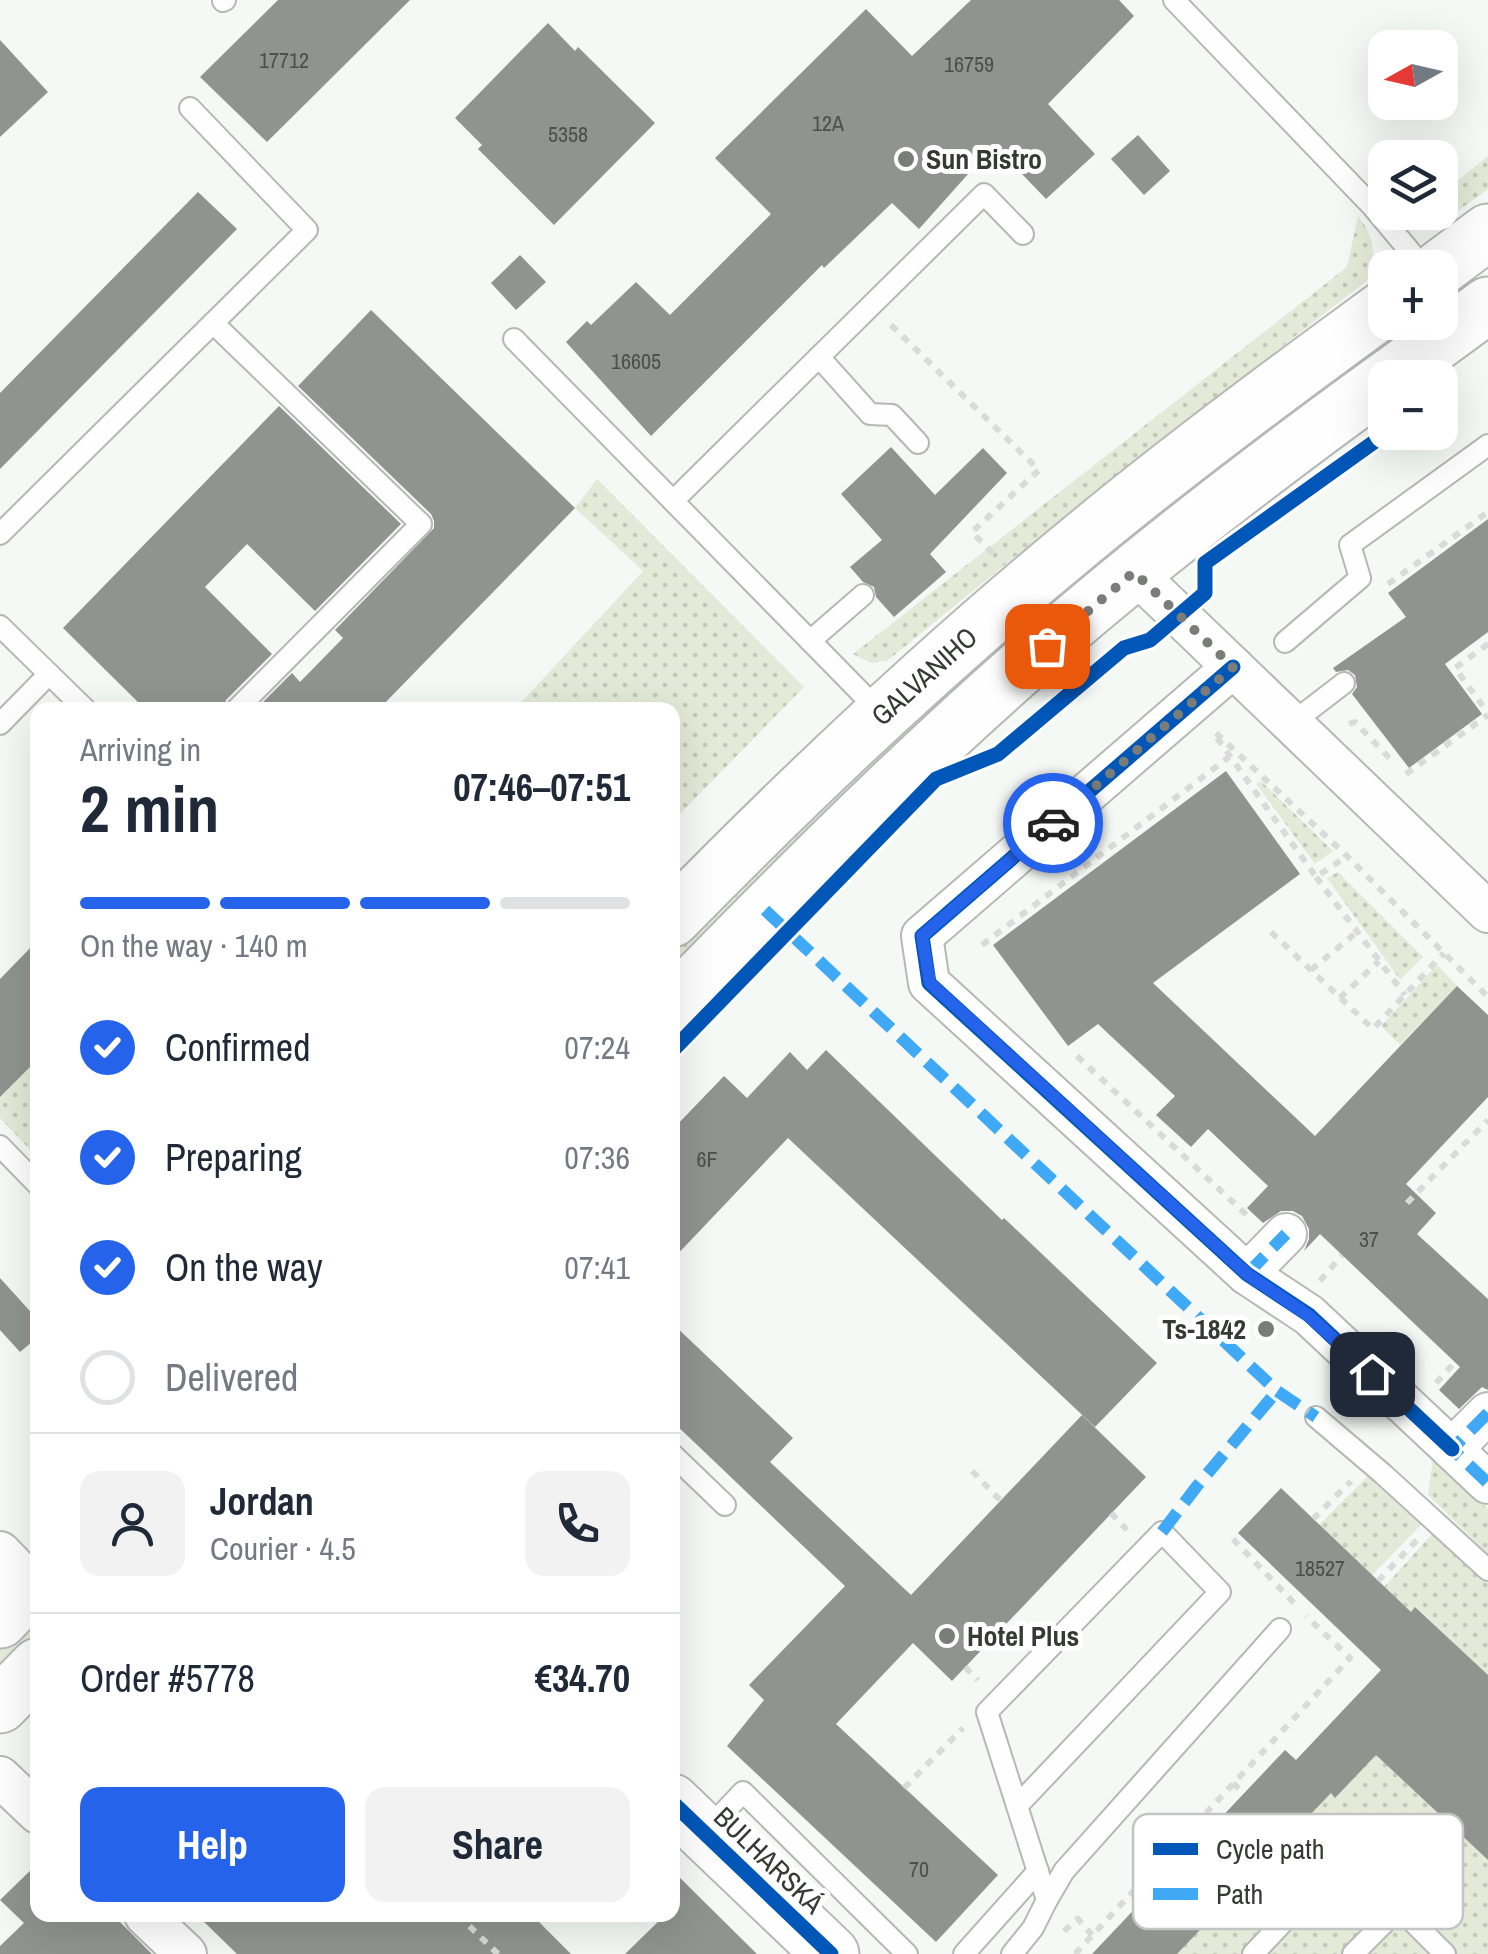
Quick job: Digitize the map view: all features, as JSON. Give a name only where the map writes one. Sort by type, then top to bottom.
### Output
[{"type":"main road","points":[[1458,254],[1488,232]]},
{"type":"main road","points":[[1413,360],[1488,305]]},
{"type":"main road","name":"GALVANIHO","points":[[680,911],[882,714],[982,623],[1247,410],[1368,321]]},
{"type":"main road","points":[[680,998],[849,825],[1018,670],[1134,572],[1368,393]]},
{"type":"main road","points":[[0,1705],[30,1674]]},
{"type":"main road","name":"BULHARSKÁ","points":[[688,1817],[831,1954]]},
{"type":"street","points":[[1134,572],[1488,912]]},
{"type":"street","points":[[1233,667],[922,936],[930,983],[1247,1274],[1309,1316],[1488,1483]]},
{"type":"street","points":[[1247,1274],[1286,1234]]},
{"type":"street","points":[[1452,1449],[1488,1413]]},
{"type":"street","points":[[0,1777],[30,1805]]},
{"type":"street","points":[[152,1922],[186,1954]]},
{"type":"lane","points":[[1174,0],[1372,206],[1409,250]]},
{"type":"lane","points":[[0,534],[307,230],[190,108]]},
{"type":"lane","points":[[673,501],[984,194],[1024,234]]},
{"type":"lane","points":[[213,323],[421,524],[244,702]]},
{"type":"lane","points":[[514,340],[882,714]]},
{"type":"lane","points":[[820,357],[870,414],[892,415],[918,443]]},
{"type":"lane","points":[[1285,642],[1360,578],[1350,545],[1488,445]]},
{"type":"lane","points":[[810,642],[863,595]]},
{"type":"lane","points":[[0,626],[78,702]]},
{"type":"lane","points":[[0,724],[49,674]]},
{"type":"lane","points":[[1292,724],[1344,683]]},
{"type":"lane","points":[[0,1146],[30,1176]]},
{"type":"lane","points":[[1316,1417],[1488,1570]]},
{"type":"lane","points":[[680,1462],[724,1505]]},
{"type":"lane","points":[[1017,1806],[1220,1592],[1162,1532],[987,1712],[1017,1806],[1038,1871],[1047,1900]]},
{"type":"lane","points":[[1012,1954],[1033,1928],[1064,1871],[1280,1629]]},
{"type":"lane","points":[[688,1817],[743,1792],[907,1954]]},
{"type":"lane","points":[[964,1954],[1038,1871]]},
{"type":"lane","points":[[1253,1954],[1277,1929]]},
{"type":"lane","points":[[1353,1954],[1378,1929]]},
{"type":"lane","points":[[1420,1929],[1446,1954]]},
{"type":"path","points":[[871,306],[1038,470],[972,532],[994,555]]},
{"type":"path","points":[[1360,578],[1389,584],[1488,512]]},
{"type":"path","points":[[1406,774],[1488,714],[1454,668],[1488,644]]},
{"type":"path","points":[[1405,995],[1210,727],[1488,997]]},
{"type":"path","points":[[982,945],[1229,757]]},
{"type":"path","points":[[1316,877],[1347,856]]},
{"type":"path","points":[[1271,932],[1373,1029],[1444,953]]},
{"type":"path","points":[[1311,970],[1357,932]]},
{"type":"path","points":[[1340,998],[1379,961]]},
{"type":"path","points":[[1407,1203],[1488,1120]]},
{"type":"path","points":[[1322,1278],[1342,1255]]},
{"type":"path","points":[[1434,1385],[1455,1362]]},
{"type":"path","points":[[1314,1520],[1370,1462]]},
{"type":"path","points":[[972,1471],[1001,1501]]},
{"type":"path","points":[[1378,1581],[1435,1521]]},
{"type":"path","points":[[1205,1814],[1350,1658],[1233,1538]]},
{"type":"path","points":[[1261,1569],[1268,1562]]},
{"type":"path","points":[[1320,1630],[1329,1620]]},
{"type":"path","points":[[965,1667],[980,1682]]},
{"type":"path","points":[[904,1788],[965,1727],[987,1712]]},
{"type":"path","points":[[1234,1784],[1244,1794]]},
{"type":"path","points":[[1075,1954],[1133,1892]]},
{"type":"path","points":[[1126,1900],[1133,1906]]},
{"type":"path","points":[[465,1922],[498,1954]]},
{"type":"green space","points":[[1488,156],[1488,189],[1458,211],[1458,180]]},
{"type":"green space","points":[[1358,216],[1372,245],[1372,250],[1368,250],[1368,280],[1065,516],[887,661],[871,663],[853,654],[1347,267]]},
{"type":"green space","points":[[1377,340],[1406,340],[1383,360],[1368,360],[1368,373],[680,966],[680,941],[961,666]]},
{"type":"green space","points":[[597,479],[804,687],[680,814],[680,702],[521,702],[643,571],[575,508]]},
{"type":"green space","points":[[1261,781],[1333,851],[1315,864],[1256,784]]},
{"type":"green space","points":[[1338,872],[1423,957],[1400,980],[1327,878]]},
{"type":"green space","points":[[1437,965],[1457,986],[1400,1045],[1381,1026]]},
{"type":"green space","points":[[30,1066],[30,1150],[0,1118],[0,1097]]},
{"type":"green space","points":[[1433,1457],[1488,1509],[1488,1554],[1428,1495]]},
{"type":"green space","points":[[1372,1472],[1424,1522],[1372,1575],[1319,1525]]},
{"type":"green space","points":[[1435,1531],[1488,1583],[1488,1688],[1468,1657],[1416,1607],[1411,1612],[1384,1587]]},
{"type":"green space","points":[[30,1616],[30,1641],[0,1673],[0,1648]]},
{"type":"green space","points":[[1376,1755],[1439,1814],[1311,1814],[1331,1793],[1336,1797]]},
{"type":"green space","points":[[1463,1837],[1488,1860],[1488,1954],[1265,1954],[1289,1929],[1463,1929]]},
{"type":"green space","points":[[1201,1929],[1264,1929],[1241,1954],[1177,1954]]},
{"type":"building","points":[[278,0],[410,0],[267,142],[200,77]]},
{"type":"building","points":[[971,0],[1119,0],[1134,16],[1048,104],[1095,154],[1046,199],[994,145],[919,229],[892,203],[824,268],[822,265],[651,436],[566,342],[587,321],[591,325],[636,282],[670,315],[771,214],[715,158],[866,9],[912,56]]},
{"type":"building","points":[[548,23],[655,123],[554,225],[478,149],[482,145],[455,118]]},
{"type":"building","points":[[0,40],[48,92],[0,137]]},
{"type":"building","points":[[1138,135],[1170,171],[1144,195],[1111,159]]},
{"type":"building","points":[[198,192],[237,229],[0,469],[0,393]]},
{"type":"building","points":[[520,255],[546,282],[516,310],[491,283]]},
{"type":"building","points":[[371,310],[575,508],[386,702],[263,702],[292,673],[300,682],[343,638],[335,630],[434,528],[431,514],[298,386]]},
{"type":"building","points":[[279,406],[401,524],[315,611],[247,544],[205,587],[272,654],[225,702],[138,702],[63,628]]},
{"type":"building","points":[[891,447],[935,495],[983,448],[1007,473],[930,554],[946,572],[894,617],[876,597],[874,587],[863,582],[850,567],[882,540],[841,494]]},
{"type":"building","points":[[1488,519],[1488,632],[1445,664],[1482,714],[1409,768],[1352,694],[1357,687],[1355,675],[1333,668],[1406,617],[1388,593]]},
{"type":"building","points":[[1226,771],[1300,874],[1153,983],[1315,1136],[1457,986],[1488,1015],[1488,1097],[1406,1184],[1436,1213],[1417,1234],[1488,1299],[1488,1390],[1482,1387],[1459,1409],[1439,1390],[1460,1367],[1320,1234],[1304,1251],[1309,1229],[1302,1216],[1281,1211],[1263,1223],[1247,1208],[1268,1186],[1208,1129],[1191,1147],[1156,1115],[1175,1096],[1098,1024],[1068,1046],[993,945]]},
{"type":"building","points":[[30,948],[30,1067],[0,1097],[0,979]]},
{"type":"building","points":[[826,1050],[1157,1363],[1095,1427],[788,1138],[680,1252],[680,1122],[724,1076],[747,1098],[790,1052],[807,1070]]},
{"type":"building","points":[[0,1278],[30,1311],[30,1344],[20,1352],[0,1330]]},
{"type":"building","points":[[680,1331],[793,1438],[770,1462],[911,1595],[1082,1415],[1146,1477],[952,1681],[913,1643],[836,1724],[998,1875],[936,1942],[727,1746],[764,1700],[749,1685],[845,1586],[680,1429]]},
{"type":"building","points":[[1281,1488],[1411,1612],[1415,1607],[1488,1675],[1488,1860],[1463,1837],[1463,1814],[1439,1814],[1376,1755],[1335,1798],[1331,1793],[1311,1814],[1224,1814],[1285,1750],[1296,1760],[1381,1670],[1238,1533]]},
{"type":"building","points":[[30,1871],[30,1922],[120,1922],[152,1954],[0,1954],[0,1946],[24,1923],[0,1900]]},
{"type":"building","points":[[680,1878],[757,1954],[625,1954],[658,1922],[680,1922]]},
{"type":"building","points":[[1133,1911],[1133,1929],[1201,1929],[1177,1954],[1092,1954]]},
{"type":"building","points":[[204,1922],[539,1922],[571,1954],[237,1954]]},
{"type":"marked path","points":[[765,910],[1277,1391],[1316,1417]]},
{"type":"marked path","points":[[1247,1274],[1286,1234]]},
{"type":"marked path","points":[[1162,1532],[1277,1391]]},
{"type":"marked path","points":[[1488,1413],[1452,1449],[1488,1483]]},
{"type":"cycle path","points":[[680,1043],[936,779],[998,754],[1124,648],[1150,640],[1205,593],[1205,563],[1368,446]]},
{"type":"cycle path","points":[[1233,667],[922,936],[929,983],[1247,1274],[1309,1315],[1452,1449]]},
{"type":"cycle path","points":[[680,1810],[831,1954]]},
{"type":"way so far","points":[[1047,646],[1134,572],[1233,667],[1053,823]]},
{"type":"place","name":"Sun Bistro","points":[[906,159]]},
{"type":"place","name":"Ts-1842","points":[[1266,1329]]},
{"type":"place","name":"Hotel Plus","points":[[947,1636]]},
{"type":"route","points":[[1053,823],[922,936],[930,983],[1247,1274],[1309,1316],[1372,1374]]}]
